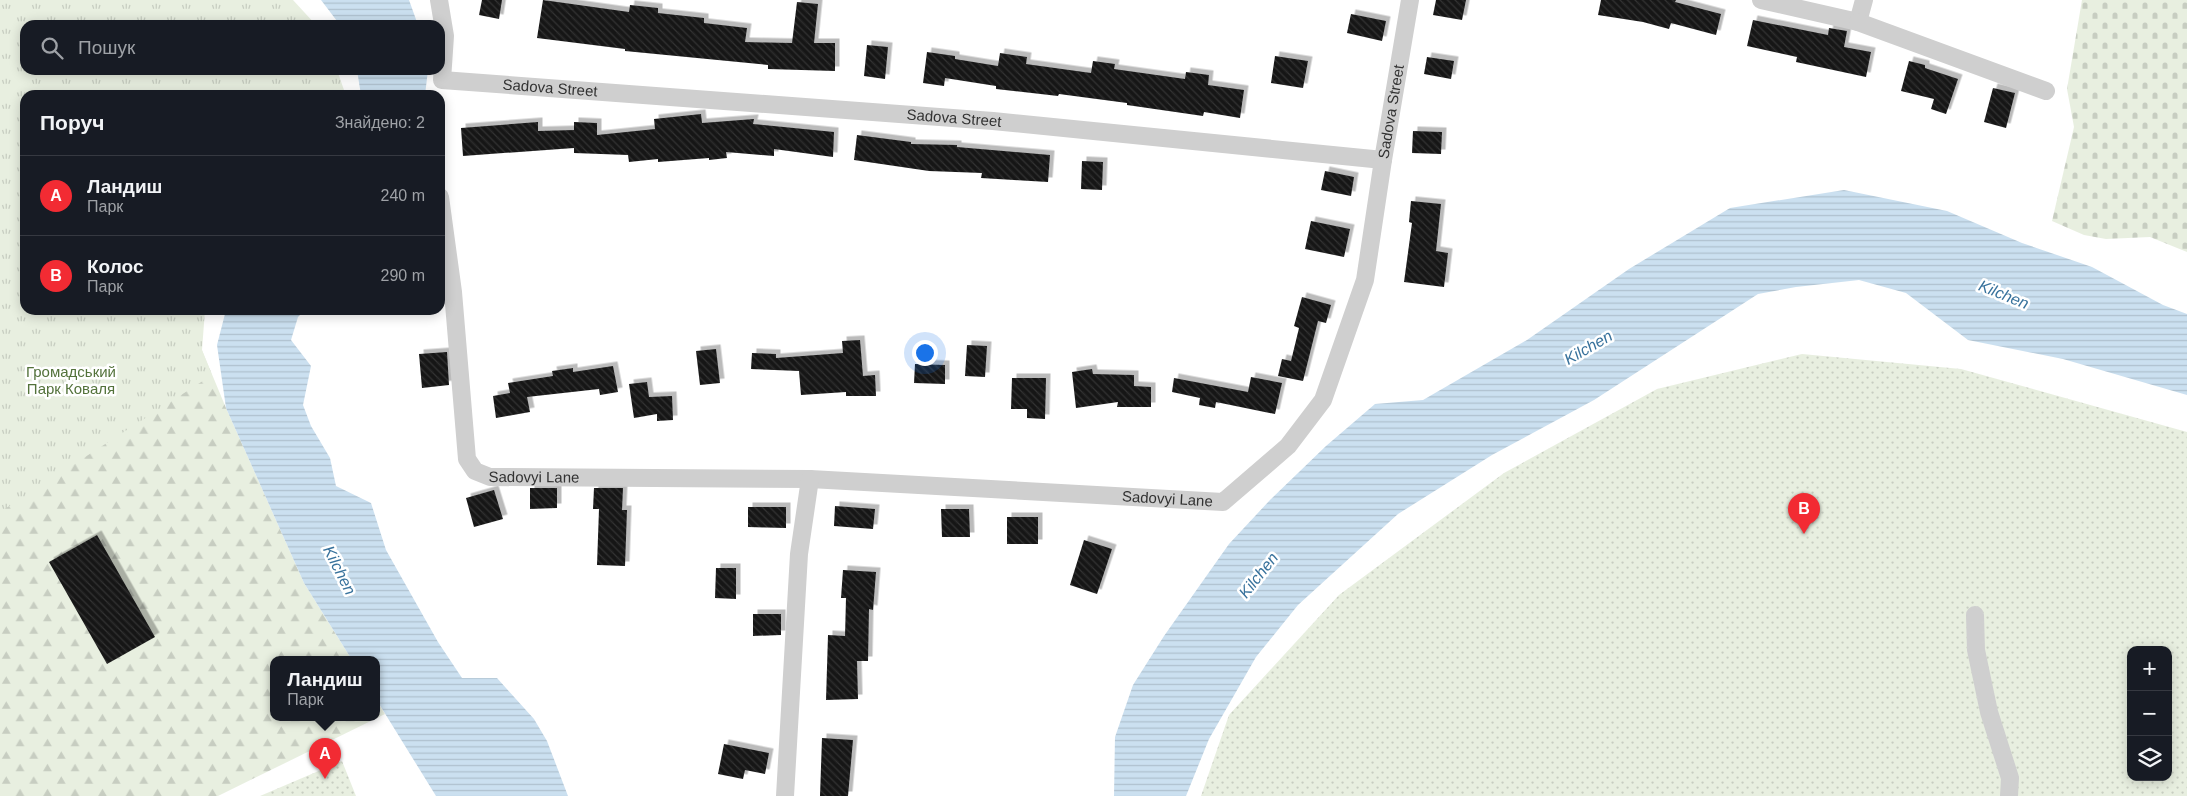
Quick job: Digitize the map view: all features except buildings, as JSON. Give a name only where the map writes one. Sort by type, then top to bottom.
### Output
[{"type":"street","name":"Sadova Street","points":[[439,0],[442,20]]},
{"type":"street","name":"Sadova Street","points":[[441,75],[440,88],[993,121],[1383,160],[1410,0]]},
{"type":"street","points":[[1761,0],[1858,22],[2046,91]]},
{"type":"street","points":[[1858,22],[1864,0]]},
{"type":"street","name":"Sadovyi Lane","points":[[445,234],[453,292],[467,459],[475,471],[490,477],[810,479],[1223,502],[1288,446],[1323,400],[1365,280],[1383,160]]},
{"type":"street","points":[[785,796],[799,554],[810,479]]},
{"type":"street","points":[[1976,615],[1976,650],[1989,712],[2010,778],[2009,796]]},
{"type":"green space","points":[[0,0],[20,20],[20,75],[25,75],[25,90],[20,90],[20,315],[116,315],[189,319],[226,408],[304,583],[350,656],[270,656],[270,721],[371,721],[218,796],[0,796]]},
{"type":"green space","name":"Громадський Парк Коваля","points":[[0,0],[293,0],[311,20],[20,20],[20,75],[339,75],[344,90],[20,90],[20,315],[205,315],[202,350],[212,375],[0,512]]},
{"type":"green space","points":[[2082,0],[2187,0],[2187,252],[2150,237],[2106,239],[2084,235],[2052,221],[2074,127],[2067,89]]},
{"type":"green space","points":[[1802,354],[1961,369],[2187,432],[2187,796],[1201,796],[1229,715],[1339,595],[1504,473],[1657,389]]},
{"type":"green space","points":[[380,706],[385,714],[380,716]]},
{"type":"green space","points":[[342,761],[356,796],[260,796]]},
{"type":"water","points":[[321,0],[409,0],[416,20],[336,20]]},
{"type":"water","points":[[358,75],[427,75],[426,90],[360,90]]},
{"type":"water","name":"Kilchen","points":[[1844,190],[1947,211],[2022,243],[2092,267],[2163,305],[2187,314],[2187,395],[2063,359],[1968,340],[1906,293],[1859,280],[1796,287],[1758,294],[1594,400],[1492,455],[1398,514],[1298,605],[1256,657],[1209,739],[1186,796],[1114,796],[1115,737],[1133,685],[1164,636],[1229,544],[1270,500],[1326,446],[1375,404],[1423,400],[1527,340],[1629,269],[1730,208]]},
{"type":"water","name":"Kilchen","points":[[225,315],[300,315],[291,340],[311,366],[303,405],[311,426],[330,458],[336,486],[371,503],[386,550],[438,642],[462,678],[497,678],[534,719],[547,741],[568,796],[436,796],[380,705],[380,656],[350,656],[304,583],[226,408],[217,345]]},
{"type":"place","name":"Колос","points":[[1804,534]]},
{"type":"place","name":"Ландиш","points":[[325,779]]}]
